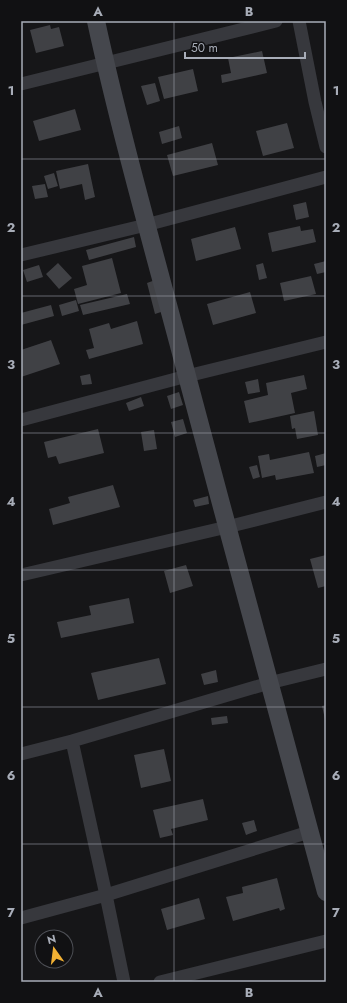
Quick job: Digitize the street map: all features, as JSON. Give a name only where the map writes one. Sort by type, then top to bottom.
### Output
[{"type":"street","points":[[96,21],[105,63],[146,225],[326,892]]},
{"type":"street","points":[[21,84],[276,21]]},
{"type":"street","points":[[299,21],[321,101],[326,147]]},
{"type":"street","points":[[21,255],[146,225],[326,176]]},
{"type":"street","points":[[21,420],[187,376],[326,342]]},
{"type":"street","points":[[21,575],[227,527],[326,502]]},
{"type":"street","points":[[21,754],[72,742],[269,683],[326,669]]},
{"type":"street","points":[[72,742],[124,982]]},
{"type":"street","points":[[21,918],[106,895],[309,832]]},
{"type":"street","points":[[160,982],[326,941]]},
{"type":"building","points":[[50,25],[51,29],[59,27],[64,46],[36,53],[30,30]]},
{"type":"building","points":[[262,51],[267,73],[222,83],[221,75],[231,73],[228,58]]},
{"type":"building","points":[[193,69],[198,91],[164,99],[158,77]]},
{"type":"building","points":[[155,83],[160,101],[147,105],[141,86]]},
{"type":"building","points":[[75,109],[81,130],[39,141],[33,121]]},
{"type":"building","points":[[287,123],[294,148],[263,156],[256,131]]},
{"type":"building","points":[[179,126],[182,138],[162,144],[159,132]]},
{"type":"building","points":[[212,143],[218,165],[173,176],[167,155]]},
{"type":"building","points":[[88,164],[95,197],[85,200],[82,184],[60,189],[56,171]]},
{"type":"building","points":[[54,173],[58,186],[48,189],[44,176]]},
{"type":"building","points":[[45,184],[48,197],[35,199],[32,186]]},
{"type":"building","points":[[306,202],[309,217],[296,220],[293,205]]},
{"type":"building","points":[[300,226],[301,231],[313,229],[316,242],[272,252],[268,233]]},
{"type":"building","points":[[235,227],[241,249],[196,261],[191,239]]},
{"type":"building","points":[[134,237],[136,247],[89,260],[86,250]]},
{"type":"building","points":[[112,258],[121,293],[78,304],[74,289],[87,285],[82,266]]},
{"type":"building","points":[[326,261],[326,272],[317,274],[314,264]]},
{"type":"building","points":[[58,263],[72,278],[59,289],[46,274]]},
{"type":"building","points":[[263,263],[267,278],[259,280],[256,265]]},
{"type":"building","points":[[39,265],[43,277],[27,282],[23,270]]},
{"type":"building","points":[[311,276],[316,294],[284,301],[280,283]]},
{"type":"building","points":[[158,279],[167,310],[155,314],[147,283]]},
{"type":"building","points":[[250,292],[256,313],[213,325],[207,304]]},
{"type":"building","points":[[127,294],[130,304],[83,315],[80,305]]},
{"type":"building","points":[[76,300],[79,311],[62,316],[59,305]]},
{"type":"building","points":[[51,305],[54,316],[21,325],[21,313]]},
{"type":"building","points":[[137,321],[143,344],[89,359],[86,350],[94,348],[89,329],[109,323],[111,329]]},
{"type":"building","points":[[51,340],[60,364],[21,377],[21,350]]},
{"type":"building","points":[[90,374],[92,384],[82,385],[80,376]]},
{"type":"building","points":[[304,375],[307,389],[291,393],[295,413],[249,423],[244,401],[268,395],[266,383]]},
{"type":"building","points":[[258,379],[260,392],[248,394],[245,382]]},
{"type":"building","points":[[179,392],[183,405],[171,409],[167,396]]},
{"type":"building","points":[[141,397],[144,406],[129,411],[126,403]]},
{"type":"building","points":[[314,411],[318,435],[297,439],[295,428],[292,429],[290,416]]},
{"type":"building","points":[[183,419],[187,433],[175,437],[171,422]]},
{"type":"building","points":[[98,429],[104,453],[59,464],[56,456],[48,458],[44,442]]},
{"type":"building","points":[[154,430],[157,449],[144,451],[141,432]]},
{"type":"building","points":[[309,452],[314,473],[276,480],[275,475],[262,478],[258,456],[269,454],[270,460]]},
{"type":"building","points":[[326,453],[326,465],[317,467],[315,456]]},
{"type":"building","points":[[257,465],[260,477],[253,479],[249,467]]},
{"type":"building","points":[[113,485],[120,507],[53,525],[49,509],[70,503],[68,497]]},
{"type":"building","points":[[208,496],[209,504],[195,507],[193,500]]},
{"type":"building","points":[[326,555],[326,586],[318,588],[310,559]]},
{"type":"building","points":[[186,565],[193,586],[170,593],[164,571]]},
{"type":"building","points":[[129,598],[134,623],[61,638],[57,622],[91,615],[89,606]]},
{"type":"building","points":[[159,658],[166,684],[98,700],[91,673]]},
{"type":"building","points":[[216,670],[218,682],[204,685],[201,674]]},
{"type":"building","points":[[326,705],[326,719],[325,719],[322,706]]},
{"type":"building","points":[[227,716],[228,723],[212,725],[211,718]]},
{"type":"building","points":[[164,749],[171,781],[141,788],[134,755]]},
{"type":"building","points":[[203,799],[208,820],[171,829],[173,835],[160,838],[153,810]]},
{"type":"building","points":[[254,820],[257,831],[246,835],[242,823]]},
{"type":"building","points":[[277,878],[285,909],[280,911],[279,908],[233,921],[226,897],[243,893],[242,887]]},
{"type":"building","points":[[199,898],[205,919],[167,930],[161,909]]}]
